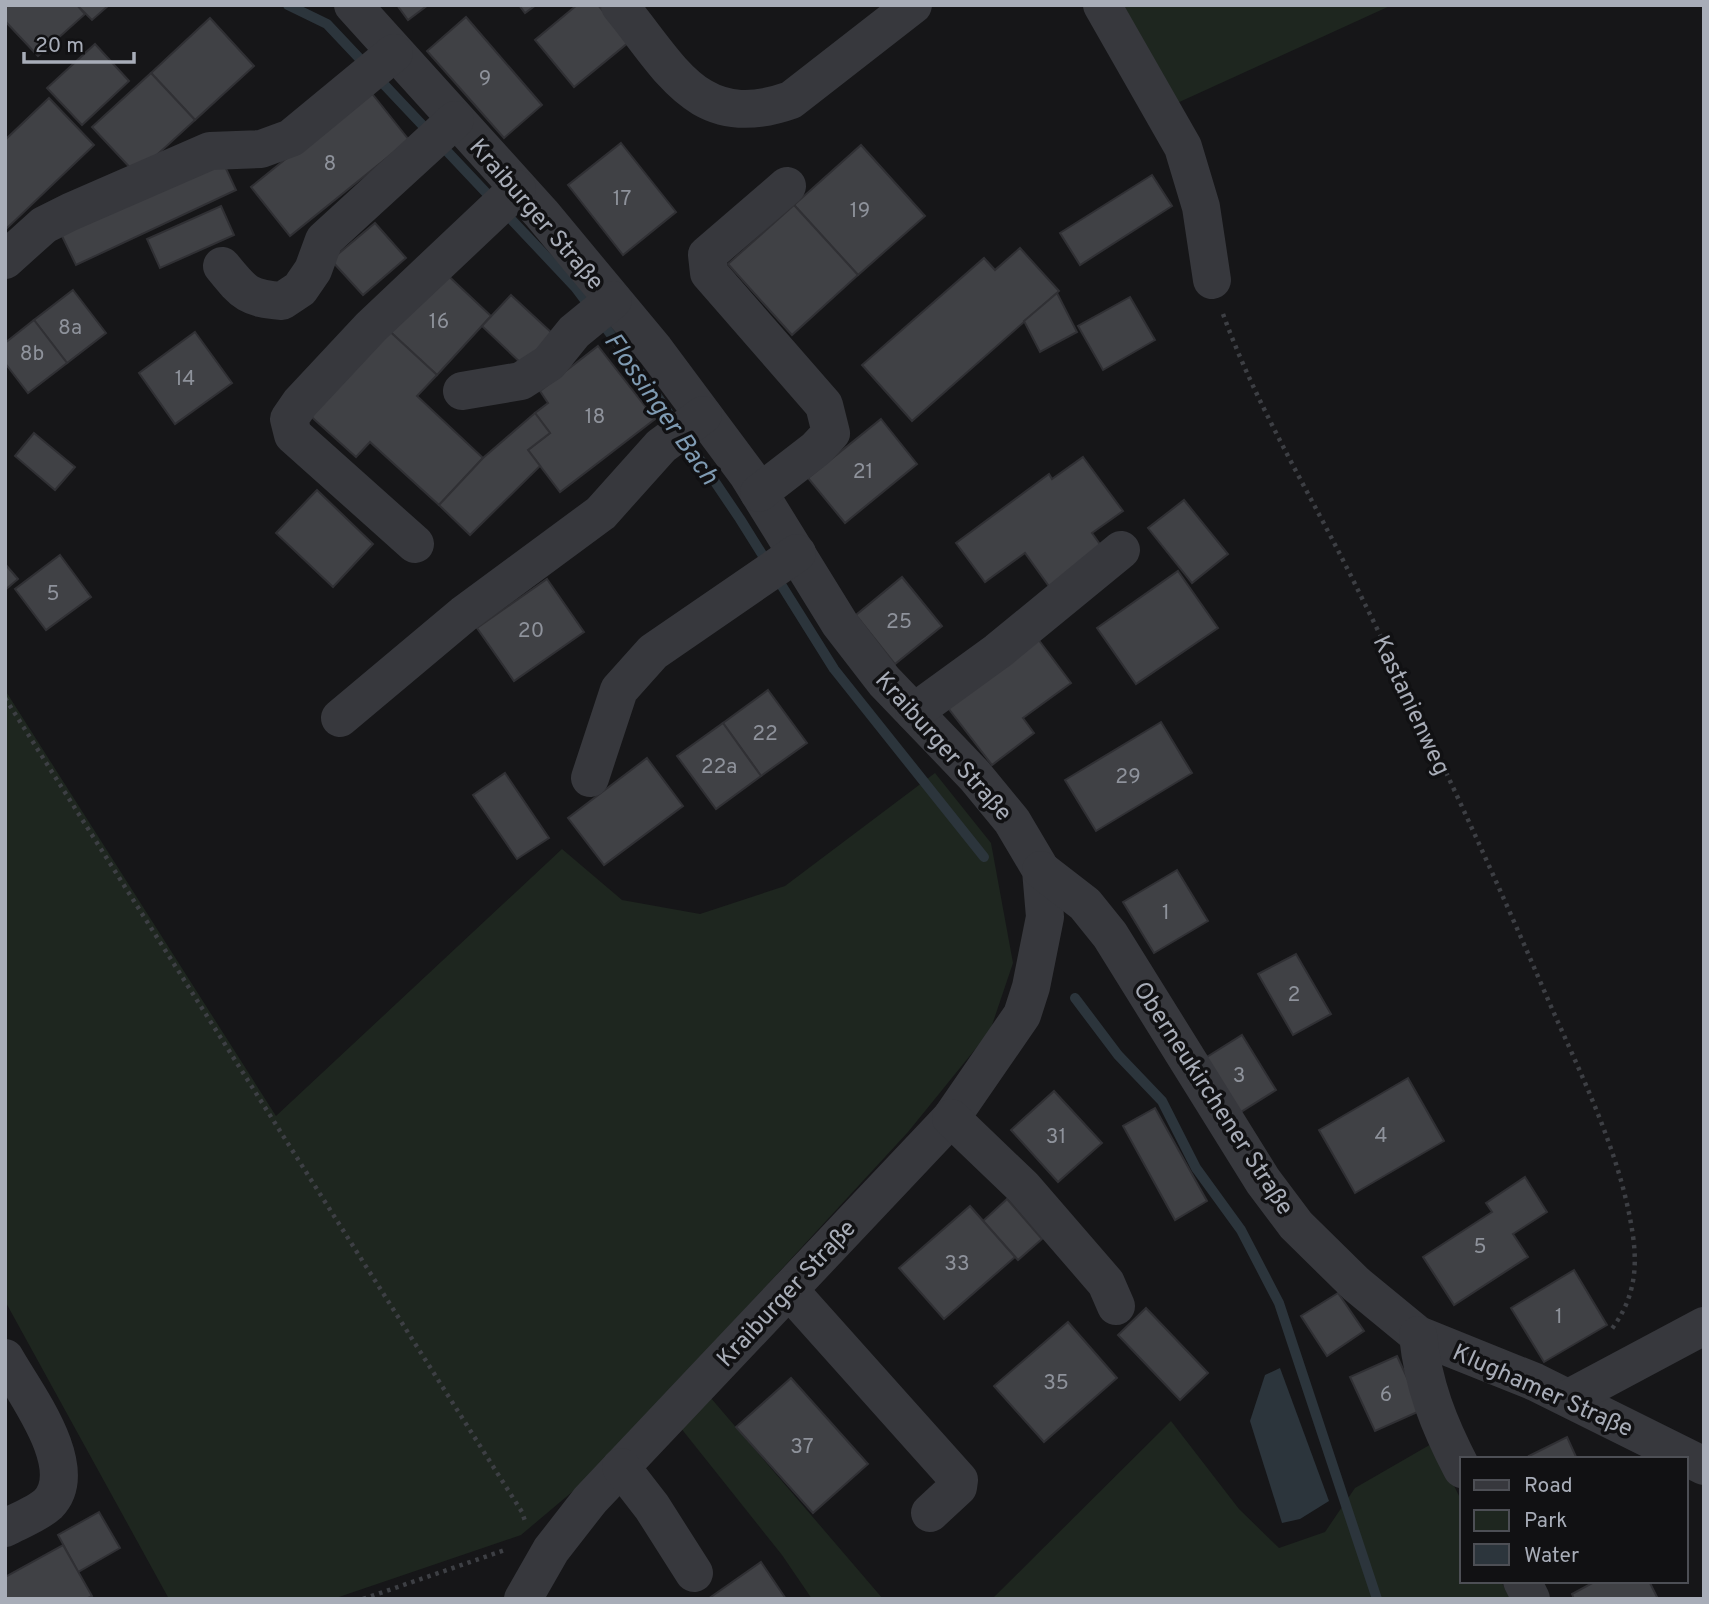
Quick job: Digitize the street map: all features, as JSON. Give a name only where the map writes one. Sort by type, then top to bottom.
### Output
[{"type":"street","name":"Kraiburger Straße","points":[[353,5],[390,56],[451,123],[503,202],[542,214],[759,493],[792,557],[884,681],[975,776],[1012,821],[1041,870],[1045,917],[1031,987],[1021,1015],[951,1118],[621,1467],[539,1548],[523,1599]]},
{"type":"street","points":[[620,6],[690,90],[712,105],[741,111],[767,108],[791,100],[913,5]]},
{"type":"street","points":[[1102,5],[1183,147],[1200,207],[1212,280]]},
{"type":"street","points":[[5,260],[44,225],[210,151],[261,149],[291,138],[390,56]]},
{"type":"street","points":[[222,266],[244,293],[255,299],[282,301],[300,289],[313,270],[324,240],[451,123]]},
{"type":"street","points":[[759,493],[816,449],[831,433],[828,416],[824,405],[709,273],[707,255],[787,186]]},
{"type":"street","points":[[415,544],[293,435],[289,419],[300,403],[371,327],[503,202]]},
{"type":"street","points":[[462,391],[521,381],[549,363],[575,332],[610,303]]},
{"type":"street","points":[[340,718],[464,614],[601,513],[661,446],[700,418]]},
{"type":"street","points":[[914,712],[998,651],[1121,550]]},
{"type":"street","points":[[590,778],[619,690],[653,652],[792,557]]},
{"type":"street","name":"Oberneukirchener Straße","points":[[1041,870],[1085,904],[1111,935],[1263,1181],[1296,1225],[1356,1284],[1418,1335]]},
{"type":"street","points":[[951,1118],[1023,1187],[1106,1283],[1116,1306]]},
{"type":"street","points":[[789,1290],[959,1480],[958,1487],[930,1513]]},
{"type":"street","points":[[1569,1398],[1704,1326]]},
{"type":"street","points":[[1418,1335],[1421,1372],[1440,1426],[1460,1465]]},
{"type":"street","name":"Klughamer Straße","points":[[1418,1335],[1569,1398],[1686,1457]]},
{"type":"street","points":[[5,1358],[57,1450],[61,1478],[48,1503],[5,1528]]},
{"type":"street","name":"Klughamer Straße","points":[[1688,1458],[1704,1466]]},
{"type":"street","points":[[621,1467],[652,1507],[694,1573]]},
{"type":"street","points":[[1523,1583],[1531,1599]]},
{"type":"path","name":"Kastanienweg","points":[[1212,280],[1235,348],[1367,608],[1514,922],[1586,1088],[1615,1167],[1633,1236],[1635,1284],[1623,1314],[1608,1334]]},
{"type":"path","points":[[5,698],[522,1512],[539,1548],[508,1549],[363,1599]]},
{"type":"green space","points":[[1113,5],[1392,5],[1175,104]]},
{"type":"green space","points":[[5,690],[276,1116],[562,849],[622,900],[700,914],[785,886],[935,773],[991,843],[1013,963],[990,1031],[908,1132],[591,1476],[521,1535],[333,1599],[169,1599],[5,1301]]},
{"type":"green space","points":[[710,1397],[883,1599],[812,1599],[782,1555],[680,1427]]},
{"type":"green space","points":[[1171,1421],[1239,1509],[1279,1548],[1325,1532],[1355,1488],[1433,1443],[1460,1498],[1460,1583],[1502,1583],[1510,1599],[992,1599]]},
{"type":"water","points":[[1280,1368],[1329,1501],[1300,1519],[1282,1523],[1250,1421],[1265,1375]]},
{"type":"building","points":[[5,5],[77,5],[85,14],[38,56],[5,21]]},
{"type":"building","points":[[77,5],[109,5],[92,20]]},
{"type":"building","points":[[397,5],[428,5],[408,20]]},
{"type":"building","points":[[519,5],[536,5],[525,13]]},
{"type":"building","points":[[577,5],[598,5],[629,42],[574,87],[535,40]]},
{"type":"building","points":[[466,17],[542,105],[504,138],[427,51]]},
{"type":"building","points":[[210,18],[254,66],[195,120],[151,73]]},
{"type":"building","points":[[95,44],[129,81],[82,125],[47,88]]},
{"type":"building","points":[[151,73],[195,120],[136,174],[92,127]]},
{"type":"building","points":[[370,91],[409,140],[290,236],[251,187]]},
{"type":"building","points":[[49,98],[94,145],[5,230],[5,140]]},
{"type":"building","points":[[621,143],[676,212],[623,255],[568,185]]},
{"type":"building","points":[[861,145],[925,216],[858,275],[794,205]]},
{"type":"building","points":[[222,160],[236,190],[76,265],[61,234]]},
{"type":"building","points":[[1152,175],[1172,206],[1080,265],[1060,233]]},
{"type":"building","points":[[794,205],[858,275],[792,335],[728,264]]},
{"type":"building","points":[[221,206],[234,235],[160,268],[147,239]]},
{"type":"building","points":[[375,223],[406,258],[363,295],[331,260]]},
{"type":"building","points":[[1020,248],[1059,291],[912,421],[862,365],[984,258],[995,270]]},
{"type":"building","points":[[440,268],[491,316],[437,375],[385,327]]},
{"type":"building","points":[[73,290],[106,333],[67,363],[34,320]]},
{"type":"building","points":[[1057,293],[1077,332],[1040,352],[1024,321]]},
{"type":"building","points":[[511,295],[553,334],[524,366],[482,326]]},
{"type":"building","points":[[1130,297],[1155,340],[1103,370],[1078,326]]},
{"type":"building","points":[[34,320],[67,363],[28,393],[5,363],[5,343]]},
{"type":"building","points":[[385,327],[437,375],[417,396],[483,458],[439,505],[370,442],[356,457],[306,412]]},
{"type":"building","points":[[195,332],[232,383],[175,424],[139,373]]},
{"type":"building","points":[[598,346],[655,419],[560,492],[528,450],[550,433],[535,413],[548,403],[540,391]]},
{"type":"building","points":[[535,413],[550,433],[528,450],[540,466],[470,535],[439,505],[483,458]]},
{"type":"building","points":[[881,419],[917,464],[845,523],[808,478]]},
{"type":"building","points":[[34,433],[75,467],[55,490],[15,456]]},
{"type":"building","points":[[1083,457],[1123,511],[1092,533],[1104,550],[1051,589],[1025,553],[985,582],[956,543],[1049,474],[1052,479]]},
{"type":"building","points":[[317,490],[373,544],[333,587],[276,533]]},
{"type":"building","points":[[1184,500],[1228,554],[1192,583],[1148,528]]},
{"type":"building","points":[[60,555],[91,597],[46,630],[15,589]]},
{"type":"building","points":[[5,564],[18,579],[5,590]]},
{"type":"building","points":[[1178,571],[1218,628],[1136,684],[1097,628]]},
{"type":"building","points":[[902,577],[942,626],[895,664],[856,615]]},
{"type":"building","points":[[547,579],[584,632],[514,681],[477,628]]},
{"type":"building","points":[[1035,635],[1071,683],[1023,718],[1034,733],[992,765],[945,704]]},
{"type":"building","points":[[768,690],[807,743],[761,776],[723,723]]},
{"type":"building","points":[[1161,722],[1192,773],[1096,831],[1065,780]]},
{"type":"building","points":[[723,723],[761,776],[716,809],[677,756]]},
{"type":"building","points":[[647,758],[683,806],[604,865],[568,818]]},
{"type":"building","points":[[505,773],[549,838],[517,859],[473,795]]},
{"type":"building","points":[[1177,870],[1208,921],[1154,953],[1123,902]]},
{"type":"building","points":[[1296,954],[1331,1014],[1293,1035],[1258,974]]},
{"type":"building","points":[[1242,1035],[1276,1090],[1236,1115],[1202,1060]]},
{"type":"building","points":[[1408,1078],[1444,1141],[1355,1193],[1319,1130]]},
{"type":"building","points":[[1054,1091],[1102,1143],[1058,1182],[1011,1130]]},
{"type":"building","points":[[1155,1108],[1207,1201],[1175,1220],[1123,1126]]},
{"type":"building","points":[[1525,1177],[1547,1212],[1513,1234],[1528,1257],[1454,1305],[1423,1257],[1492,1212],[1486,1203]]},
{"type":"building","points":[[1007,1199],[1042,1239],[1018,1260],[983,1221]]},
{"type":"building","points":[[970,1206],[1015,1257],[944,1319],[899,1268]]},
{"type":"building","points":[[1574,1270],[1607,1325],[1544,1362],[1511,1308]]},
{"type":"building","points":[[1338,1293],[1364,1331],[1327,1356],[1301,1316]]},
{"type":"building","points":[[1146,1308],[1208,1373],[1180,1400],[1118,1335]]},
{"type":"building","points":[[1068,1322],[1117,1378],[1044,1442],[994,1386]]},
{"type":"building","points":[[1397,1356],[1422,1410],[1375,1431],[1350,1377]]},
{"type":"building","points":[[791,1378],[868,1464],[813,1513],[736,1427]]},
{"type":"building","points":[[1567,1437],[1576,1457],[1530,1457]]},
{"type":"building","points":[[99,1512],[120,1548],[78,1572],[58,1535]]},
{"type":"building","points":[[63,1545],[92,1596],[86,1599],[6,1599],[5,1577]]},
{"type":"building","points":[[761,1562],[786,1599],[708,1599]]},
{"type":"building","points":[[1592,1583],[1650,1583],[1658,1599],[1574,1599],[1572,1594]]},
{"type":"waterway","name":"Flossinger Bach","points":[[288,5],[327,24],[575,287],[655,393],[740,519],[834,669],[984,857]]},
{"type":"waterway","points":[[1075,998],[1118,1055],[1162,1101],[1196,1168],[1241,1230],[1279,1303],[1377,1599]]}]
